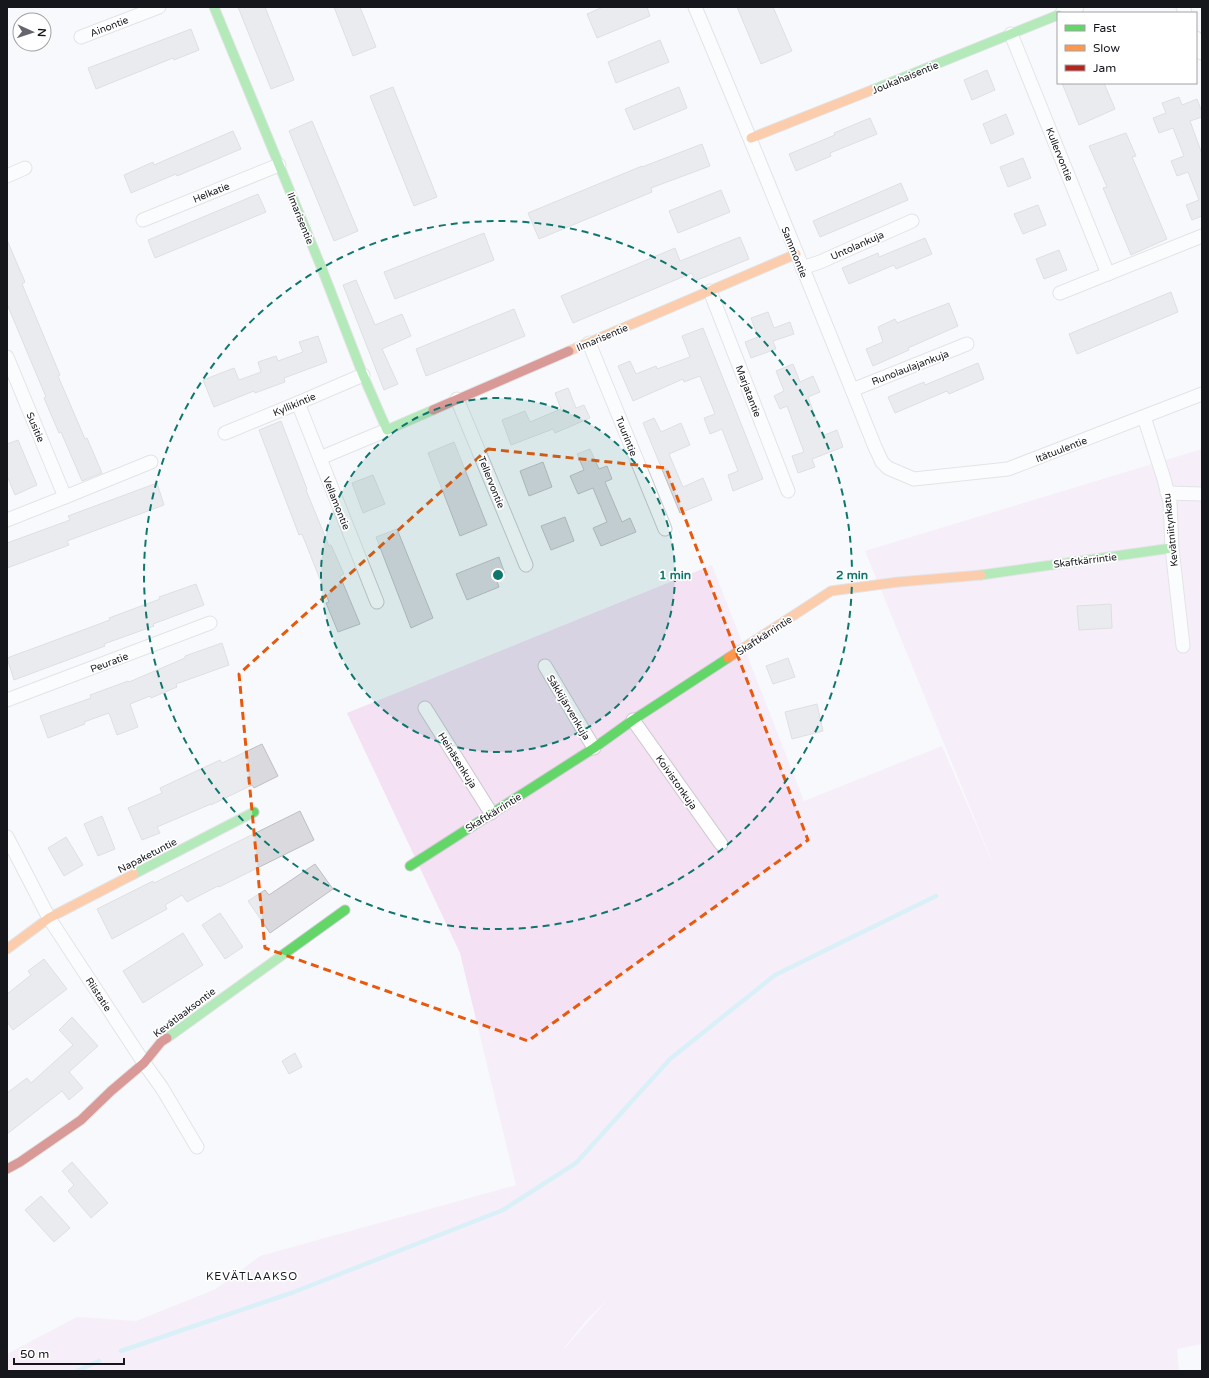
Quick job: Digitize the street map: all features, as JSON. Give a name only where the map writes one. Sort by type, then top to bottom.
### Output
[{"type":"street","name":"Ainontie","points":[[81,37],[159,7]]},
{"type":"street","name":"Ilmarisentie","points":[[214,7],[322,269],[363,375],[387,430]]},
{"type":"street","name":"Sammontie","points":[[695,7],[751,138],[796,254],[882,462],[888,468],[914,479]]},
{"type":"street","points":[[1064,12],[1076,7]]},
{"type":"street","name":"Joukahaisentie","points":[[751,138],[1057,15]]},
{"type":"street","name":"Kullervontie","points":[[1011,34],[1108,274]]},
{"type":"street","points":[[1197,40],[1202,53]]},
{"type":"street","name":"Helkatie","points":[[143,220],[279,165]]},
{"type":"street","points":[[7,176],[25,168]]},
{"type":"street","name":"Untolankuja","points":[[802,268],[820,262],[912,221]]},
{"type":"street","points":[[1060,293],[1202,236]]},
{"type":"street","name":"Ilmarisentie","points":[[320,458],[796,254]]},
{"type":"street","name":"Marjatantie","points":[[710,291],[788,491]]},
{"type":"street","name":"Tuurintie","points":[[589,343],[665,529]]},
{"type":"street","name":"Runolaulajankuja","points":[[852,390],[967,344]]},
{"type":"street","name":"Susitie","points":[[7,356],[65,496]]},
{"type":"street","name":"Kyllikintie","points":[[225,433],[363,375]]},
{"type":"street","name":"Itätuulentie","points":[[914,479],[1008,469],[1202,394]]},
{"type":"street","name":"Tellervontie","points":[[458,399],[526,565]]},
{"type":"street","name":"Vellamontie","points":[[298,403],[377,602]]},
{"type":"street","name":"Kevätniitynkatu","points":[[1144,417],[1170,502],[1172,548],[1183,646]]},
{"type":"street","points":[[7,520],[151,462]]},
{"type":"street","points":[[1168,492],[1202,494]]},
{"type":"street","name":"Skaftkärrintie","points":[[410,866],[594,748],[633,720],[832,591],[898,582],[972,576],[1172,548]]},
{"type":"street","name":"Peuratie","points":[[7,700],[210,623]]},
{"type":"street","name":"Säkkijärvenkuja","points":[[545,666],[594,748]]},
{"type":"street","name":"Heinäsenkuja","points":[[426,708],[492,813]]},
{"type":"street","name":"Koivistonkuja","points":[[633,720],[721,844]]},
{"type":"street","name":"Napaketuntie","points":[[7,949],[49,918],[254,812]]},
{"type":"street","name":"Riistatie","points":[[7,837],[49,918],[162,1088],[197,1147]]},
{"type":"street","name":"Kevätlaaksontie","points":[[7,1169],[20,1162],[81,1120],[111,1091],[144,1063],[161,1042],[345,910]]},
{"type":"highlighted area","points":[[488,449],[666,468],[808,840],[528,1041],[265,948],[239,674]]},
{"type":"shaded area","points":[[1202,449],[1202,1344],[1177,1349],[1179,1371],[7,1371],[7,1354],[77,1317],[136,1321],[216,1289],[260,1256],[516,1185],[460,953],[347,713],[712,565],[804,801],[942,746],[997,873],[865,551]],"holes":[[[608,1299],[565,1348],[585,1322]]]},
{"type":"building","points":[[238,7],[265,7],[294,80],[271,89]]},
{"type":"building","points":[[334,7],[360,7],[376,47],[353,56]]},
{"type":"building","points":[[603,7],[647,7],[650,16],[597,38],[587,14]]},
{"type":"building","points":[[737,7],[773,7],[792,51],[761,64]]},
{"type":"building","points":[[191,29],[199,50],[174,60],[173,58],[96,89],[88,68]]},
{"type":"building","points":[[660,40],[669,62],[616,83],[608,62]]},
{"type":"building","points":[[987,70],[995,90],[972,100],[964,80]]},
{"type":"building","points":[[1062,84],[1104,84],[1115,109],[1079,125]]},
{"type":"building","points":[[393,87],[437,197],[414,206],[370,96]]},
{"type":"building","points":[[679,87],[687,108],[634,130],[625,109]]},
{"type":"building","points":[[1179,97],[1182,105],[1197,99],[1202,112],[1202,117],[1190,121],[1202,154],[1202,216],[1192,220],[1186,205],[1199,200],[1188,172],[1177,176],[1171,161],[1184,156],[1173,128],[1159,133],[1153,118],[1166,113],[1162,103]]},
{"type":"building","points":[[1006,114],[1014,134],[991,144],[983,124]]},
{"type":"building","points":[[870,118],[877,134],[830,153],[831,156],[796,171],[789,154],[835,135],[834,133]]},
{"type":"building","points":[[312,121],[358,231],[334,241],[289,131]]},
{"type":"building","points":[[233,131],[241,149],[177,176],[176,174],[131,193],[124,175],[153,162],[154,165]]},
{"type":"building","points":[[1126,133],[1136,156],[1132,157],[1167,239],[1131,255],[1103,188],[1107,187],[1089,146]]},
{"type":"building","points":[[702,144],[710,166],[651,188],[652,192],[539,239],[528,213],[642,166]]},
{"type":"building","points":[[1023,158],[1031,178],[1008,187],[1000,167]]},
{"type":"building","points":[[901,183],[908,200],[820,237],[813,221]]},
{"type":"building","points":[[721,190],[730,212],[678,233],[669,211]]},
{"type":"building","points":[[258,194],[266,212],[155,258],[148,240]]},
{"type":"building","points":[[1038,205],[1046,225],[1023,234],[1014,214]]},
{"type":"building","points":[[484,233],[494,260],[395,299],[384,272]]},
{"type":"building","points":[[740,237],[749,259],[695,281],[692,273],[573,323],[561,296],[675,248],[680,261]]},
{"type":"building","points":[[925,238],[932,254],[896,269],[894,265],[849,284],[842,268],[878,253],[879,257]]},
{"type":"building","points":[[7,240],[25,282],[22,284],[60,375],[58,376],[85,439],[87,438],[102,473],[82,481],[61,432],[59,433],[44,398],[46,397],[7,304]]},
{"type":"building","points":[[1059,250],[1067,270],[1044,279],[1036,259]]},
{"type":"building","points":[[356,280],[375,325],[402,314],[411,336],[382,349],[398,384],[384,390],[343,285]]},
{"type":"building","points":[[1171,292],[1178,312],[1077,354],[1069,334]]},
{"type":"building","points":[[949,303],[958,326],[908,348],[909,350],[873,366],[866,349],[883,342],[878,327],[895,319],[897,323]]},
{"type":"building","points":[[514,309],[525,336],[426,376],[416,349]]},
{"type":"building","points":[[768,312],[774,328],[790,322],[794,334],[773,341],[776,349],[751,358],[745,342],[758,337],[751,318]]},
{"type":"building","points":[[703,328],[763,479],[733,491],[728,475],[738,471],[722,429],[710,434],[704,418],[715,414],[700,376],[684,382],[683,379],[633,401],[618,366],[630,361],[636,374],[656,366],[657,369],[690,357],[682,336]]},
{"type":"building","points":[[318,336],[327,362],[284,378],[285,382],[255,393],[254,391],[214,407],[203,380],[234,368],[239,380],[261,372],[258,362],[276,356],[278,361],[303,352],[299,342]]},
{"type":"building","points":[[978,363],[984,379],[949,394],[947,391],[895,413],[888,397],[924,382],[925,385]]},
{"type":"building","points":[[793,364],[800,382],[813,376],[820,392],[808,397],[822,436],[837,430],[843,447],[812,459],[815,467],[798,473],[792,456],[804,452],[787,406],[780,409],[774,396],[784,391],[776,371]]},
{"type":"building","points":[[568,388],[576,408],[584,405],[590,418],[555,433],[553,429],[511,445],[502,420],[525,411],[530,422],[561,409],[555,393]]},
{"type":"building","points":[[654,418],[661,432],[681,423],[690,445],[669,454],[683,487],[703,478],[712,500],[680,513],[643,423]]},
{"type":"building","points":[[281,421],[307,489],[306,490],[329,546],[331,545],[344,574],[340,576],[360,624],[338,632],[326,603],[329,602],[302,534],[299,535],[259,430]]},
{"type":"building","points":[[18,440],[37,485],[15,495],[7,476],[7,444]]},
{"type":"building","points":[[454,442],[487,525],[460,536],[428,453]]},
{"type":"building","points":[[590,449],[599,469],[607,466],[612,479],[605,482],[622,522],[630,518],[636,532],[601,546],[593,528],[607,522],[593,488],[578,494],[570,476],[584,470],[577,454]]},
{"type":"building","points":[[543,462],[552,487],[529,496],[520,471]]},
{"type":"building","points":[[373,475],[385,504],[363,513],[352,483]]},
{"type":"building","points":[[157,483],[164,505],[67,541],[69,545],[7,568],[7,543],[70,520],[68,516]]},
{"type":"building","points":[[565,517],[574,541],[551,550],[541,526]]},
{"type":"building","points":[[397,529],[433,618],[411,628],[376,537]]},
{"type":"building","points":[[499,557],[505,574],[495,576],[499,587],[467,600],[456,574]]},
{"type":"building","points":[[196,584],[204,605],[153,624],[154,626],[104,644],[105,646],[14,680],[7,658],[110,620],[109,618],[160,599],[159,597]]},
{"type":"building","points":[[1111,604],[1112,628],[1079,630],[1077,606]]},
{"type":"building","points":[[222,643],[229,665],[176,684],[177,687],[151,698],[150,696],[130,704],[138,727],[117,735],[109,713],[48,738],[40,716],[91,698],[90,695],[128,681],[129,682],[185,658],[185,656]]},
{"type":"building","points":[[788,658],[795,677],[773,684],[766,666]]},
{"type":"building","points":[[817,704],[823,731],[792,739],[785,712]]},
{"type":"building","points":[[262,744],[278,776],[254,788],[252,785],[211,805],[157,827],[160,833],[142,840],[128,808],[162,793],[160,788],[220,760],[222,763]]},
{"type":"building","points":[[300,811],[314,840],[187,902],[182,895],[165,905],[167,909],[112,939],[97,909],[153,881],[154,883]]},
{"type":"building","points":[[102,816],[115,849],[98,856],[84,824]]},
{"type":"building","points":[[66,837],[83,865],[64,876],[48,848]]},
{"type":"building","points":[[315,864],[333,889],[270,933],[248,901],[265,890],[269,895]]},
{"type":"building","points":[[220,913],[243,947],[225,959],[202,925]]},
{"type":"building","points":[[183,933],[203,965],[143,1003],[123,971]]},
{"type":"building","points":[[44,959],[67,989],[13,1030],[7,1022],[7,994],[31,975],[28,971]]},
{"type":"building","points":[[72,1017],[98,1046],[69,1072],[83,1088],[69,1100],[62,1091],[7,1134],[7,1093],[27,1078],[31,1083],[73,1045],[59,1030]]},
{"type":"building","points":[[295,1053],[302,1067],[289,1074],[282,1061]]},
{"type":"building","points":[[72,1162],[108,1203],[91,1218],[68,1191],[74,1185],[62,1171]]},
{"type":"building","points":[[41,1196],[70,1228],[54,1242],[25,1210]]},
{"type":"waterway","points":[[121,1351],[294,1292],[503,1210],[576,1163],[670,1059],[775,975],[936,896]]},
{"type":"waterway","points":[[77,1371],[99,1361]]},
{"type":"traffic: fast","points":[[214,7],[322,269],[363,375],[387,430],[433,410]]},
{"type":"traffic: fast","points":[[872,90],[1057,15]]},
{"type":"traffic: fast","points":[[981,575],[1172,548]]},
{"type":"traffic: fast","points":[[410,866],[594,748],[633,720],[728,658]]},
{"type":"traffic: fast","points":[[134,874],[254,812]]},
{"type":"traffic: fast","points":[[167,1038],[345,910]]},
{"type":"traffic: slow","points":[[751,138],[872,90]]},
{"type":"traffic: slow","points":[[569,351],[796,254]]},
{"type":"traffic: slow","points":[[728,658],[831,591],[898,582],[981,575]]},
{"type":"traffic: slow","points":[[7,949],[49,918],[134,874]]},
{"type":"traffic: jam","points":[[433,410],[569,351]]},
{"type":"traffic: jam","points":[[7,1169],[20,1162],[81,1120],[111,1091],[144,1063],[161,1042],[167,1038]]},
{"type":"district","name":"KEVÄTLAAKSO","points":[[252,1276]]}]
